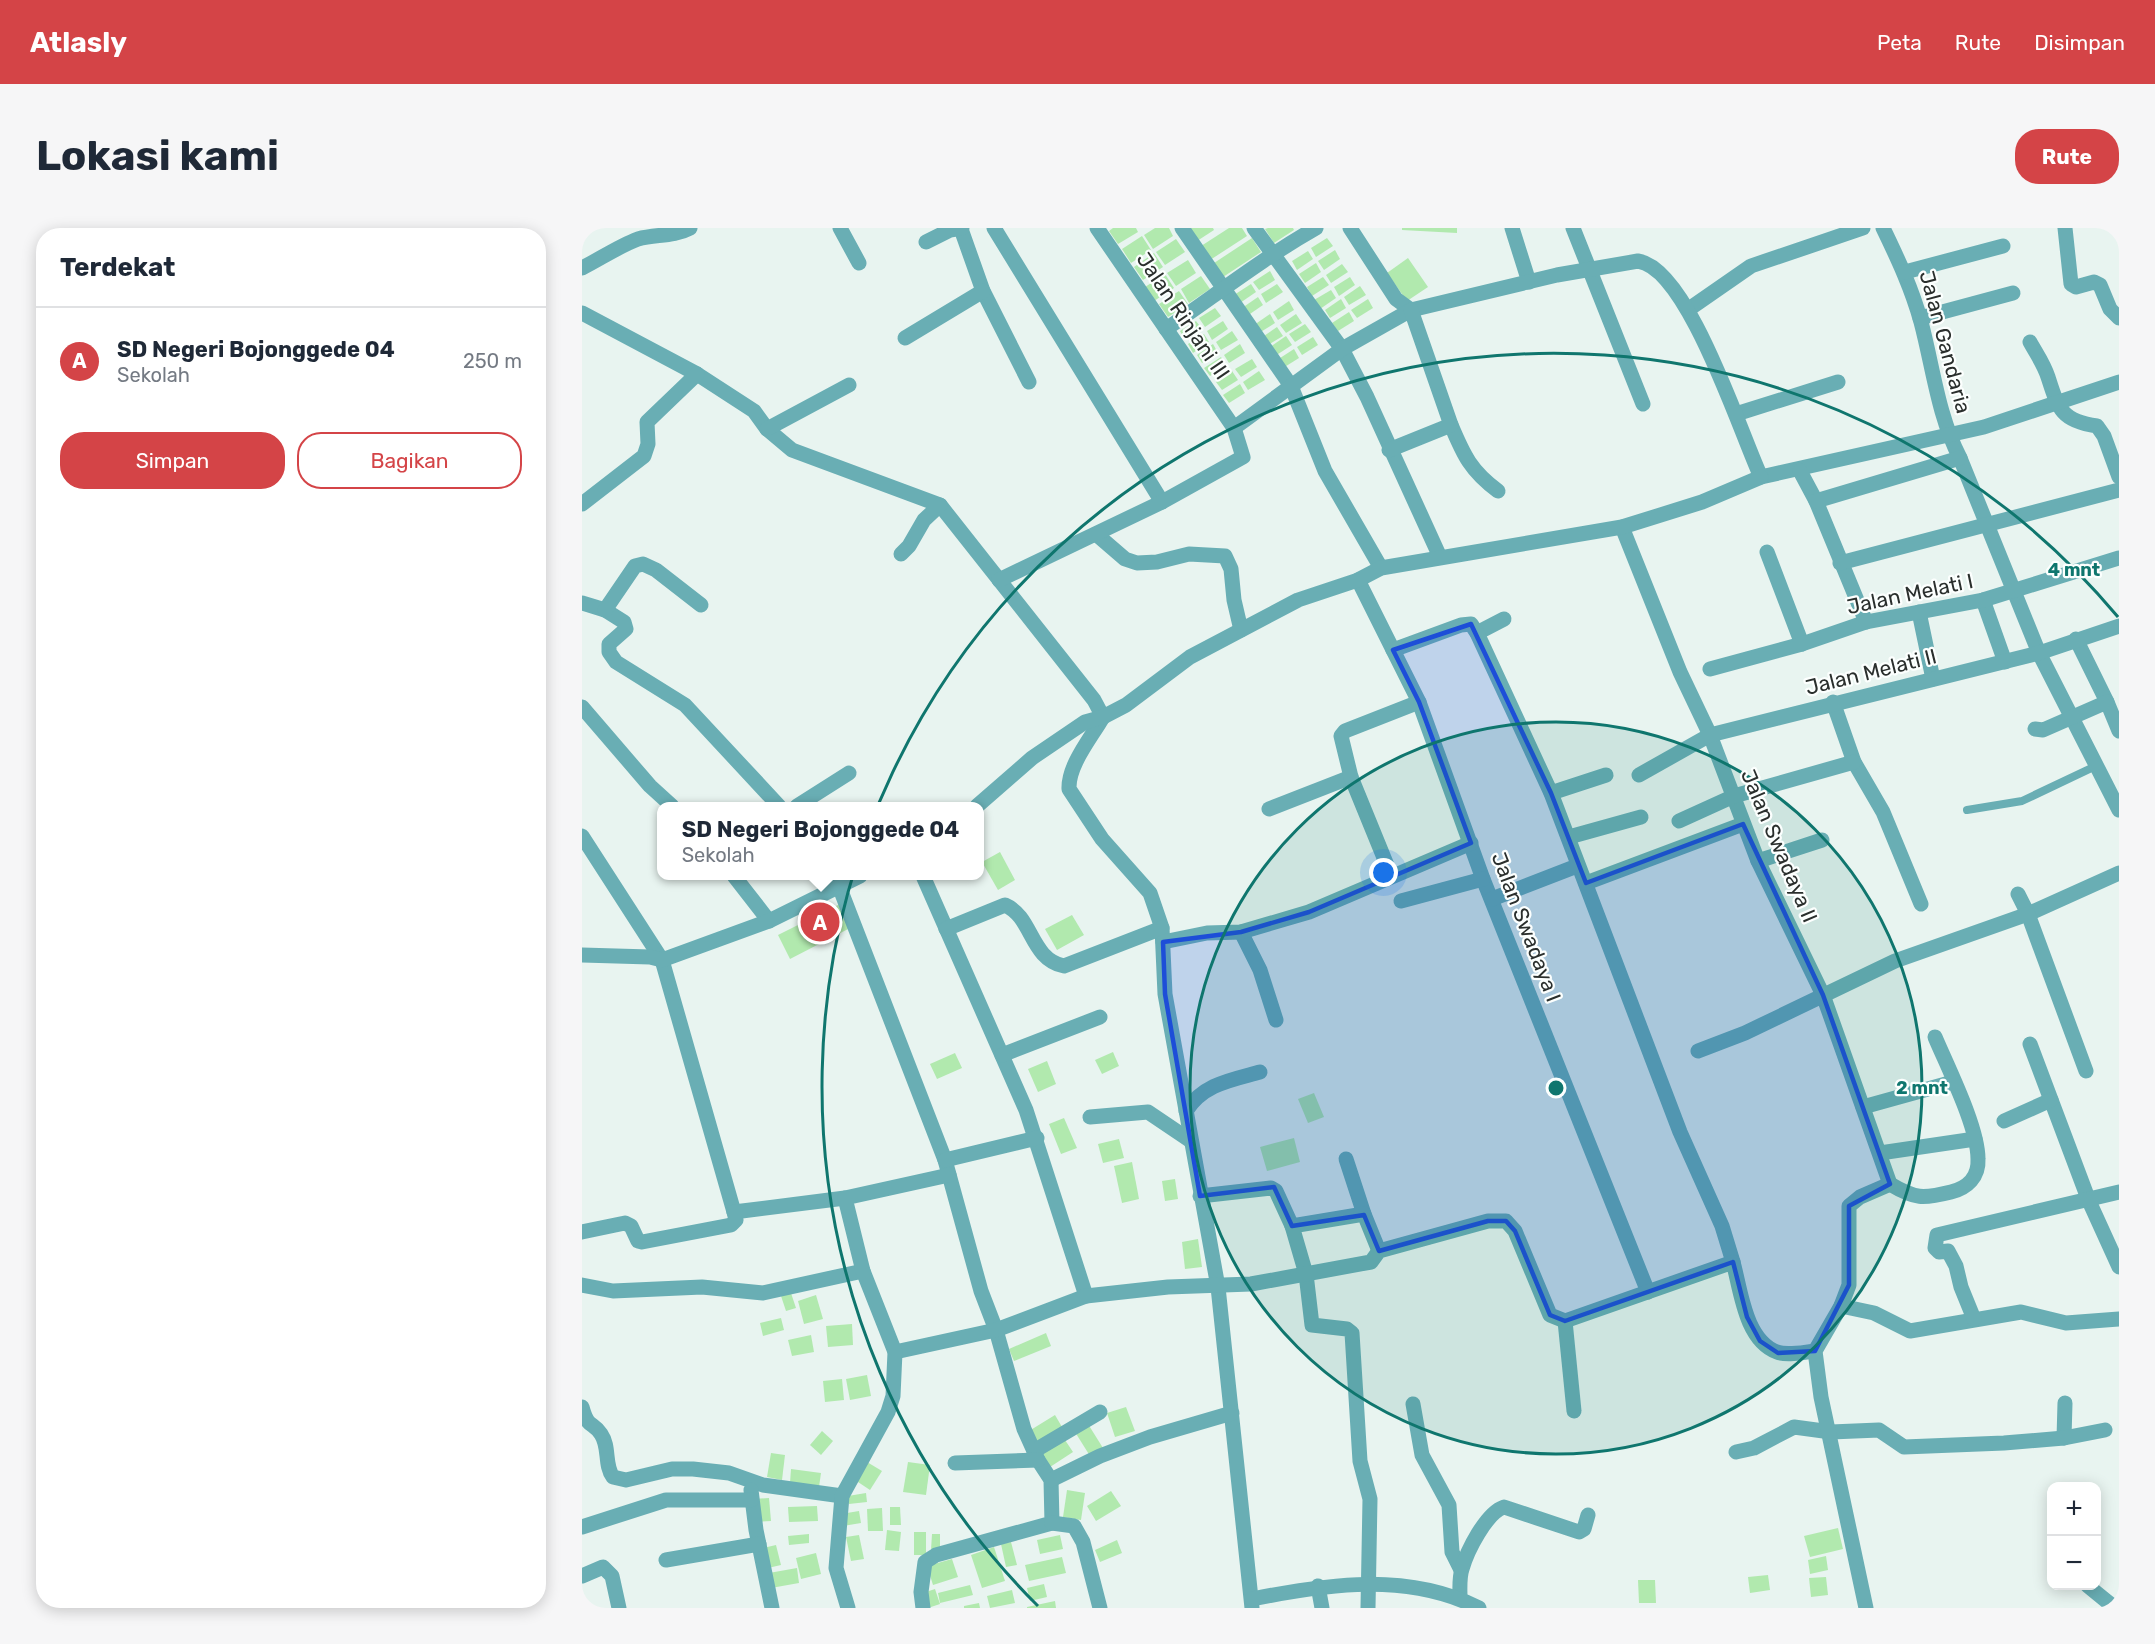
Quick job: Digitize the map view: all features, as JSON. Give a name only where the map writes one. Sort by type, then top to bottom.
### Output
[{"type":"street","points":[[582,268],[657,231],[676,235],[690,228]]},
{"type":"street","points":[[840,228],[859,263]]},
{"type":"street","points":[[994,228],[1162,502],[999,580]]},
{"type":"street","name":"Jalan Rinjani III","points":[[1097,228],[1234,428],[1243,457],[1162,502]]},
{"type":"street","points":[[1182,228],[1291,386],[1325,471],[1381,568]]},
{"type":"street","points":[[1254,228],[1270,254],[1342,349],[1368,397],[1389,450],[1440,557]]},
{"type":"street","points":[[1166,329],[1225,289],[1270,254],[1316,228]]},
{"type":"street","points":[[1350,228],[1396,299],[1411,310],[1465,460],[1480,478],[1498,491]]},
{"type":"street","points":[[1512,228],[1529,282]]},
{"type":"street","points":[[1573,228],[1587,269],[1643,404]]},
{"type":"street","points":[[1689,309],[1751,266],[1863,228]]},
{"type":"street","name":"Jalan Gandaria","points":[[1883,228],[1905,272],[1920,318],[1948,435],[1960,458],[2039,653],[2119,810]]},
{"type":"street","points":[[2065,228],[2071,284],[2076,287],[2094,282],[2100,285],[2110,309],[2119,318]]},
{"type":"street","points":[[926,242],[950,230],[961,229],[983,291],[1029,382]]},
{"type":"street","points":[[1905,272],[2003,246]]},
{"type":"street","points":[[1234,428],[1342,349],[1411,310],[1587,269],[1638,261],[1648,262],[1689,309],[1736,414],[1761,477]]},
{"type":"street","points":[[905,338],[983,291]]},
{"type":"street","points":[[1920,318],[2013,293]]},
{"type":"street","points":[[582,313],[697,374],[754,411],[767,429],[792,450],[940,505],[1094,700],[1103,717]]},
{"type":"street","points":[[2030,342],[2048,376],[2055,402],[2078,424],[2097,426],[2104,436],[2119,477]]},
{"type":"street","points":[[582,504],[644,456],[648,444],[647,422],[697,374]]},
{"type":"street","points":[[1736,414],[1838,382]]},
{"type":"street","points":[[983,802],[1032,758],[1085,722],[1103,717],[1126,705],[1190,657],[1298,600],[1358,580],[1381,568],[1622,527],[1702,502],[1761,477],[1800,471],[1984,427],[2119,382]]},
{"type":"street","points":[[767,429],[849,385]]},
{"type":"street","points":[[1389,450],[1451,425]]},
{"type":"street","points":[[1816,501],[1960,458]]},
{"type":"street","points":[[1800,471],[1816,501],[1866,622]]},
{"type":"street","points":[[1840,563],[2119,490]]},
{"type":"street","points":[[901,554],[909,546],[924,520],[940,505]]},
{"type":"street","name":"Jalan Swadaya II","points":[[1622,527],[1680,672],[1710,735],[1758,861],[1823,995],[1890,1184]]},
{"type":"street","points":[[1095,534],[1125,559],[1137,563],[1157,562],[1189,554],[1225,556],[1231,568],[1234,600],[1241,630]]},
{"type":"street","points":[[1767,552],[1802,644]]},
{"type":"street","name":"Jalan Melati I","points":[[1710,669],[1802,644],[1866,622],[1983,600],[2012,589],[2119,558]]},
{"type":"street","points":[[605,610],[635,566],[643,564],[701,605]]},
{"type":"street","name":"Jalan Swadaya I","points":[[1358,580],[1419,702],[1483,879],[1648,1292]]},
{"type":"street","points":[[1983,600],[2005,662]]},
{"type":"street","points":[[582,603],[605,610],[624,622],[626,628],[609,644],[609,652],[616,662],[685,705],[774,802]]},
{"type":"street","points":[[1919,612],[1933,679]]},
{"type":"street","points":[[1477,633],[1504,619]]},
{"type":"street","points":[[1393,650],[1461,625],[1471,624],[1477,633],[1569,837],[1577,866],[1586,883],[1680,1132],[1722,1226],[1747,1317],[1760,1341],[1778,1353],[1815,1352]]},
{"type":"street","name":"Jalan Melati II","points":[[1639,775],[1710,735],[1833,702],[2039,653],[2119,626]]},
{"type":"street","points":[[2076,639],[2108,702],[2119,731]]},
{"type":"street","points":[[1392,874],[1351,777],[1341,736],[1345,731],[1419,702]]},
{"type":"street","points":[[1833,702],[1854,762],[1883,812],[1921,904]]},
{"type":"street","points":[[2035,729],[2043,730],[2108,702]]},
{"type":"street","points":[[582,707],[650,786],[667,802]]},
{"type":"street","points":[[1103,717],[1074,768],[1069,779],[1069,789],[1102,839],[1150,893],[1162,935],[1165,994],[1218,1287],[1252,1604],[1318,1586],[1369,1583],[1420,1588],[1460,1598],[1479,1608]]},
{"type":"street","points":[[1679,820],[1734,796],[1854,762]]},
{"type":"street","points":[[805,802],[849,773]]},
{"type":"street","points":[[1551,793],[1606,775]]},
{"type":"street","points":[[1269,809],[1351,777]]},
{"type":"street","points":[[1569,837],[1641,817]]},
{"type":"street","points":[[1586,883],[1743,824]]},
{"type":"street","points":[[582,836],[662,960],[736,1221],[731,1225],[642,1242],[638,1241],[631,1226],[625,1222],[582,1232]]},
{"type":"street","points":[[1758,861],[1822,840]]},
{"type":"street","points":[[946,929],[1005,905],[1015,909],[1042,955],[1053,964],[1064,966],[1162,935],[1241,932],[1309,912],[1392,874],[1471,843]]},
{"type":"street","points":[[1492,899],[1577,866]]},
{"type":"street","points":[[1698,1051],[1745,1033],[1895,961],[2028,914],[2119,873]]},
{"type":"street","points":[[1401,901],[1483,879]]},
{"type":"street","points":[[737,880],[769,921]]},
{"type":"street","points":[[925,880],[1036,1138],[1086,1296]]},
{"type":"street","points":[[582,955],[650,957],[662,960],[769,921],[835,881],[945,1160],[981,1291],[996,1330],[1024,1429],[1036,1456],[1051,1480],[1052,1523]]},
{"type":"street","points":[[2018,894],[2028,914],[2085,1071]]},
{"type":"street","points":[[1241,932],[1260,970],[1276,1020]]},
{"type":"street","points":[[1002,1055],[1100,1017]]},
{"type":"street","points":[[1866,1608],[1831,1432],[1821,1397],[1815,1352],[1841,1306],[1849,1285],[1849,1206],[1860,1197],[1890,1184],[1908,1195],[1924,1198],[1961,1189],[1969,1184],[1977,1167],[1975,1139],[1935,1037]]},
{"type":"street","points":[[2030,1044],[2089,1201],[2119,1267]]},
{"type":"street","points":[[1186,1112],[1195,1097],[1210,1086],[1260,1072]]},
{"type":"street","points":[[1863,1107],[1953,1082]]},
{"type":"street","points":[[2004,1121],[2051,1100]]},
{"type":"street","points":[[1090,1117],[1148,1112],[1191,1141]]},
{"type":"street","points":[[945,1160],[1036,1138]]},
{"type":"street","points":[[1880,1153],[1975,1139]]},
{"type":"street","points":[[1346,1159],[1379,1251]]},
{"type":"street","points":[[734,1212],[845,1198],[949,1175]]},
{"type":"street","points":[[1200,1196],[1271,1188],[1276,1191],[1292,1226],[1306,1274],[1312,1325],[1347,1329],[1352,1333],[1360,1461],[1370,1499],[1368,1608]]},
{"type":"street","points":[[1974,1319],[1961,1287],[1953,1257],[1948,1251],[1939,1252],[1935,1248],[1937,1235],[2089,1201],[2119,1192]]},
{"type":"street","points":[[845,1198],[863,1271],[895,1352],[892,1396],[888,1412],[842,1496],[836,1568],[848,1608]]},
{"type":"street","points":[[1292,1226],[1364,1214]]},
{"type":"street","points":[[895,1352],[996,1330],[1086,1296],[1168,1287],[1218,1287],[1371,1262],[1379,1251],[1488,1221],[1506,1221],[1515,1231],[1550,1315],[1564,1321],[1733,1262]]},
{"type":"street","points":[[582,1285],[613,1291],[702,1287],[763,1293],[863,1271]]},
{"type":"street","points":[[1841,1306],[1874,1313],[1910,1330],[2021,1312],[2066,1323],[2119,1319]]},
{"type":"street","points":[[1564,1321],[1574,1411]]},
{"type":"street","points":[[2064,1438],[2065,1403]]},
{"type":"street","points":[[1413,1404],[1422,1455],[1449,1505],[1452,1552],[1461,1570]]},
{"type":"street","points":[[582,1407],[585,1425],[601,1433],[606,1446],[609,1472],[613,1478],[626,1480],[672,1469],[693,1469],[729,1473],[751,1482],[842,1496]]},
{"type":"street","points":[[955,1463],[1036,1456],[1100,1412]]},
{"type":"street","points":[[1051,1480],[1100,1456],[1150,1437],[1232,1413]]},
{"type":"street","points":[[1736,1452],[1754,1448],[1794,1426],[1831,1432],[1879,1430],[1904,1447],[2064,1438],[2105,1430]]},
{"type":"street","points":[[751,1482],[751,1500],[772,1608]]},
{"type":"street","points":[[582,1527],[666,1500],[751,1500]]},
{"type":"street","points":[[1460,1598],[1461,1570],[1484,1524],[1495,1510],[1504,1507],[1579,1532],[1584,1529],[1588,1515]]},
{"type":"street","points":[[923,1608],[921,1592],[925,1562],[936,1555],[1052,1523],[1074,1526],[1083,1542],[1100,1608]]},
{"type":"street","points":[[666,1560],[759,1544]]},
{"type":"street","points":[[582,1576],[603,1567],[612,1576],[619,1608]]},
{"type":"street","points":[[1318,1586],[1322,1608]]},
{"type":"street","points":[[2093,1590],[2115,1608]]},
{"type":"lane","points":[[1967,810],[2022,801],[2098,765]]},
{"type":"highlighted area","points":[[1471,624],[1551,793],[1586,883],[1743,824],[1823,995],[1890,1184],[1849,1206],[1849,1285],[1815,1351],[1778,1353],[1760,1341],[1747,1317],[1733,1262],[1565,1321],[1550,1315],[1515,1231],[1506,1221],[1488,1221],[1379,1251],[1364,1215],[1292,1226],[1274,1187],[1200,1196],[1165,994],[1163,942],[1241,932],[1309,912],[1471,843],[1419,702],[1393,650]]},
{"type":"building","points":[[1113,228],[1136,228],[1138,232],[1118,244],[1109,231]]},
{"type":"building","points":[[1155,228],[1169,228],[1173,236],[1153,249],[1144,235]]},
{"type":"building","points":[[1186,228],[1213,228],[1214,230],[1194,243]]},
{"type":"building","points":[[1229,228],[1242,228],[1247,236],[1207,262],[1198,248]]},
{"type":"building","points":[[1293,228],[1294,230],[1274,243],[1265,229]]},
{"type":"building","points":[[1402,228],[1457,228],[1457,233],[1402,230]]},
{"type":"building","points":[[1142,236],[1151,250],[1131,263],[1122,249]]},
{"type":"building","points":[[1252,238],[1261,252],[1220,279],[1211,265]]},
{"type":"building","points":[[1327,238],[1333,246],[1316,257],[1311,248]]},
{"type":"building","points":[[1176,239],[1185,252],[1165,265],[1156,252]]},
{"type":"building","points":[[1335,250],[1340,259],[1324,270],[1318,261]]},
{"type":"building","points":[[1308,251],[1313,259],[1297,270],[1292,261]]},
{"type":"building","points":[[1154,253],[1163,267],[1143,280],[1134,267]]},
{"type":"building","points":[[1408,258],[1428,287],[1407,301],[1387,273]]},
{"type":"building","points":[[1188,260],[1196,273],[1176,286],[1167,273]]},
{"type":"building","points":[[1316,263],[1321,272],[1305,283],[1299,274]]},
{"type":"building","points":[[1342,264],[1348,272],[1331,283],[1326,275]]},
{"type":"building","points":[[1270,271],[1275,280],[1259,290],[1253,282]]},
{"type":"building","points":[[1165,274],[1174,288],[1154,301],[1145,287]]},
{"type":"building","points":[[1201,276],[1210,289],[1189,303],[1181,289]]},
{"type":"building","points":[[1323,277],[1329,285],[1312,296],[1307,287]]},
{"type":"building","points":[[1350,277],[1355,285],[1339,296],[1334,287]]},
{"type":"building","points":[[1251,284],[1256,292],[1240,303],[1234,295]]},
{"type":"building","points":[[1277,284],[1283,292],[1266,303],[1261,294]]},
{"type":"building","points":[[1360,286],[1366,295],[1349,305],[1344,297]]},
{"type":"building","points":[[1331,290],[1336,298],[1320,309],[1314,300]]},
{"type":"building","points":[[1179,291],[1188,304],[1168,317],[1159,304]]},
{"type":"building","points":[[1258,297],[1263,305],[1247,316],[1242,308]]},
{"type":"building","points":[[1341,299],[1346,308],[1330,318],[1325,310]]},
{"type":"building","points":[[1368,299],[1373,308],[1357,318],[1351,310]]},
{"type":"building","points":[[1289,301],[1294,310],[1278,320],[1273,312]]},
{"type":"building","points":[[1215,308],[1221,316],[1205,327],[1199,318]]},
{"type":"building","points":[[1349,312],[1354,321],[1338,331],[1332,323]]},
{"type":"building","points":[[1270,314],[1275,323],[1259,333],[1254,325]]},
{"type":"building","points":[[1296,314],[1302,323],[1286,333],[1280,325]]},
{"type":"building","points":[[1196,321],[1202,329],[1185,340],[1180,331]]},
{"type":"building","points":[[1223,321],[1228,329],[1212,340],[1207,331]]},
{"type":"building","points":[[1305,324],[1311,332],[1295,342],[1289,334]]},
{"type":"building","points":[[1277,327],[1283,336],[1266,346],[1261,338]]},
{"type":"building","points":[[1232,331],[1238,340],[1221,350],[1216,342]]},
{"type":"building","points":[[1204,334],[1209,342],[1193,353],[1188,344]]},
{"type":"building","points":[[1286,336],[1292,345],[1275,356],[1270,347]]},
{"type":"building","points":[[1313,337],[1318,345],[1302,355],[1297,347]]},
{"type":"building","points":[[1213,344],[1218,353],[1202,363],[1197,355]]},
{"type":"building","points":[[1240,344],[1245,353],[1229,363],[1224,355]]},
{"type":"building","points":[[1294,349],[1299,358],[1283,368],[1277,360]]},
{"type":"building","points":[[1221,357],[1226,366],[1210,376],[1204,368]]},
{"type":"building","points":[[1252,359],[1257,367],[1241,377],[1235,369]]},
{"type":"building","points":[[1232,371],[1238,380],[1222,390],[1216,382]]},
{"type":"building","points":[[1259,371],[1265,380],[1248,390],[1243,382]]},
{"type":"building","points":[[1240,384],[1245,393],[1229,403],[1223,395]]},
{"type":"building","points":[[1000,852],[1015,880],[998,890],[984,866],[984,861]]},
{"type":"building","points":[[840,904],[852,927],[790,959],[778,935]]},
{"type":"building","points":[[1072,915],[1084,935],[1057,950],[1045,929]]},
{"type":"building","points":[[1113,1052],[1119,1066],[1102,1074],[1095,1060]]},
{"type":"building","points":[[955,1053],[962,1068],[937,1079],[930,1064]]},
{"type":"building","points":[[1047,1061],[1056,1084],[1038,1092],[1028,1069]]},
{"type":"building","points":[[1314,1093],[1324,1117],[1308,1123],[1298,1099]]},
{"type":"building","points":[[1064,1118],[1077,1148],[1061,1154],[1049,1124]]},
{"type":"building","points":[[1294,1138],[1300,1162],[1267,1171],[1260,1147]]},
{"type":"building","points":[[1119,1139],[1124,1158],[1103,1163],[1098,1144]]},
{"type":"building","points":[[1132,1162],[1139,1199],[1122,1203],[1114,1166]]},
{"type":"building","points":[[1175,1179],[1178,1199],[1165,1201],[1162,1181]]},
{"type":"building","points":[[1198,1239],[1202,1267],[1185,1269],[1182,1242]]},
{"type":"building","points":[[791,1293],[796,1308],[786,1311],[781,1296]]},
{"type":"building","points":[[816,1295],[823,1319],[804,1324],[798,1301]]},
{"type":"building","points":[[781,1318],[784,1330],[763,1336],[760,1323]]},
{"type":"building","points":[[852,1324],[853,1345],[828,1347],[826,1326]]},
{"type":"building","points":[[1046,1333],[1051,1346],[1014,1361],[1009,1349]]},
{"type":"building","points":[[811,1335],[814,1352],[792,1356],[788,1340]]},
{"type":"building","points":[[867,1375],[871,1396],[850,1400],[846,1379]]},
{"type":"building","points":[[842,1379],[844,1400],[825,1402],[823,1381]]},
{"type":"building","points":[[1126,1407],[1135,1431],[1115,1437],[1107,1413]]},
{"type":"building","points":[[1055,1415],[1062,1427],[1036,1443],[1029,1431]]},
{"type":"building","points":[[1088,1424],[1103,1448],[1090,1456],[1075,1432]]},
{"type":"building","points":[[822,1431],[833,1441],[821,1455],[810,1445]]},
{"type":"building","points":[[1063,1437],[1073,1452],[1050,1467],[1040,1452]]},
{"type":"building","points":[[771,1453],[785,1455],[782,1480],[767,1477]]},
{"type":"building","points":[[867,1462],[882,1471],[870,1490],[855,1480]]},
{"type":"building","points":[[908,1462],[930,1465],[926,1495],[903,1492]]},
{"type":"building","points":[[791,1469],[821,1473],[819,1487],[790,1483]]},
{"type":"building","points":[[1067,1490],[1085,1493],[1081,1520],[1063,1517]]},
{"type":"building","points":[[1111,1491],[1121,1506],[1096,1521],[1087,1506]]},
{"type":"building","points":[[866,1493],[867,1502],[849,1504],[848,1496]]},
{"type":"building","points":[[769,1498],[771,1521],[755,1522],[754,1499]]},
{"type":"building","points":[[817,1506],[818,1521],[789,1522],[788,1507]]},
{"type":"building","points":[[890,1507],[900,1507],[901,1525],[890,1525]]},
{"type":"building","points":[[882,1508],[883,1531],[868,1531],[867,1509]]},
{"type":"building","points":[[859,1511],[861,1523],[843,1526],[841,1514]]},
{"type":"building","points":[[1838,1528],[1843,1549],[1810,1557],[1804,1536]]},
{"type":"building","points":[[887,1530],[901,1532],[899,1551],[885,1550]]},
{"type":"building","points":[[914,1532],[926,1532],[926,1555],[914,1555]]},
{"type":"building","points":[[809,1534],[809,1543],[789,1545],[788,1536]]},
{"type":"building","points":[[932,1534],[940,1534],[940,1550],[931,1550]]},
{"type":"building","points":[[859,1535],[864,1559],[851,1561],[846,1537]]},
{"type":"building","points":[[1060,1535],[1063,1549],[1040,1554],[1037,1540]]},
{"type":"building","points":[[1117,1540],[1122,1553],[1100,1562],[1095,1550]]},
{"type":"building","points":[[1011,1542],[1017,1565],[1006,1567],[1001,1544]]},
{"type":"building","points":[[776,1545],[781,1565],[768,1568],[763,1548]]},
{"type":"building","points":[[994,1547],[1005,1581],[982,1588],[971,1555]]},
{"type":"building","points":[[816,1553],[821,1574],[801,1579],[796,1558]]},
{"type":"building","points":[[1826,1556],[1828,1570],[1810,1574],[1808,1560]]},
{"type":"building","points":[[1062,1557],[1066,1573],[1029,1581],[1025,1565]]},
{"type":"building","points":[[952,1559],[958,1577],[933,1585],[927,1566]]},
{"type":"building","points":[[797,1568],[799,1583],[771,1588],[769,1573]]},
{"type":"building","points":[[1768,1575],[1770,1590],[1750,1593],[1748,1577]]},
{"type":"building","points":[[1826,1577],[1828,1595],[1811,1597],[1809,1578]]},
{"type":"building","points":[[1638,1580],[1655,1580],[1656,1603],[1639,1603]]},
{"type":"building","points":[[1044,1584],[1047,1597],[1030,1601],[1027,1588]]},
{"type":"building","points":[[970,1585],[973,1595],[940,1603],[938,1593]]},
{"type":"building","points":[[935,1589],[940,1604],[928,1608],[923,1593]]},
{"type":"building","points":[[1012,1590],[1015,1603],[990,1608],[987,1596]]},
{"type":"building","points":[[1055,1601],[1056,1608],[1027,1608],[1027,1607]]},
{"type":"building","points":[[979,1603],[980,1608],[964,1608],[964,1606]]},
{"type":"place","name":"SD Negeri Bojonggede 04","points":[[820,922]]}]
